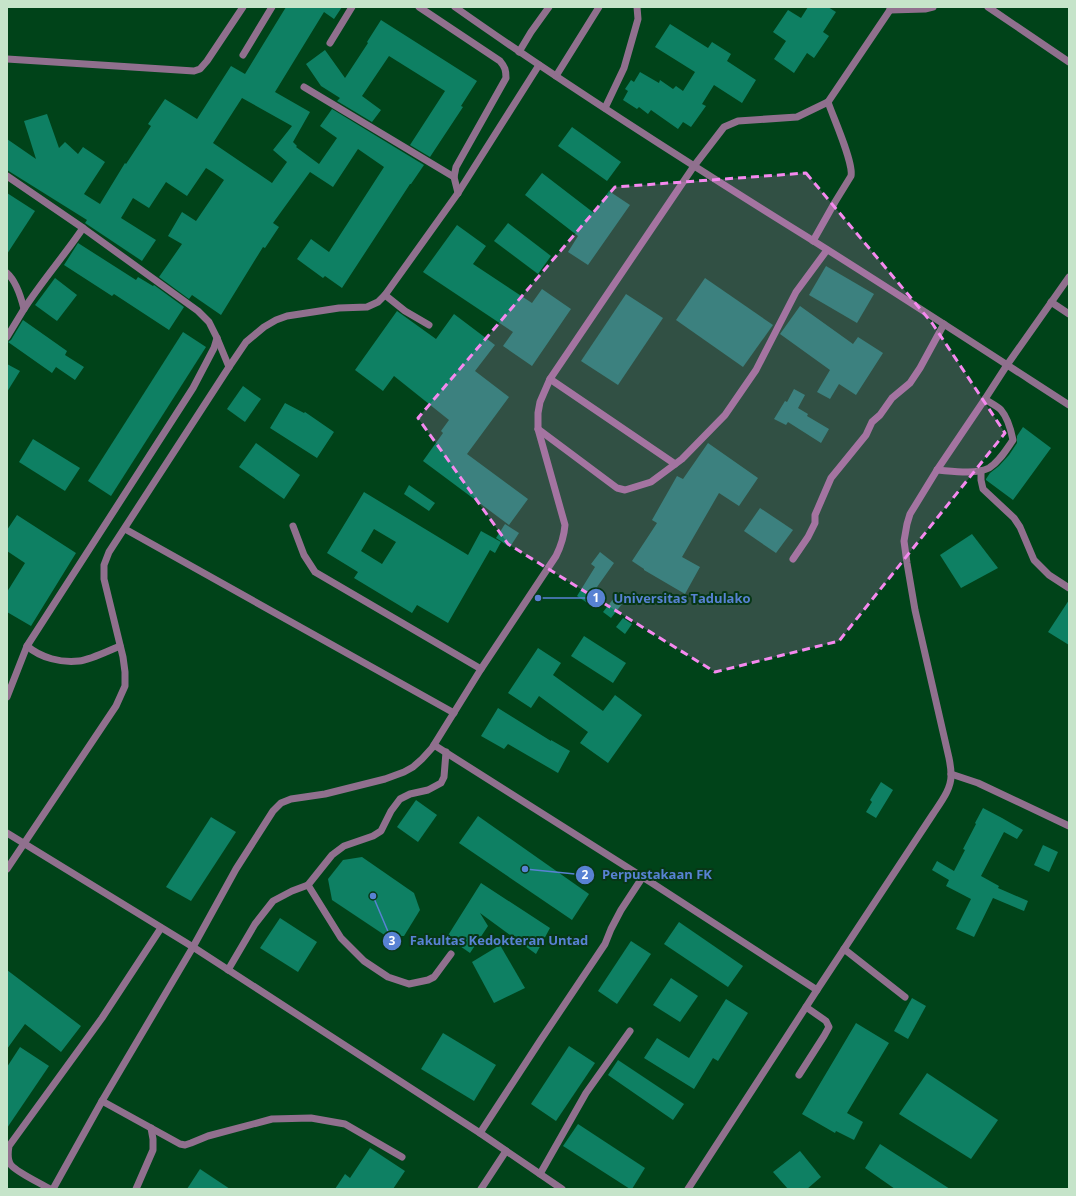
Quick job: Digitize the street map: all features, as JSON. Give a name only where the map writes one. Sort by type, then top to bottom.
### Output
[{"type":"lane","points":[[7,59],[194,72],[200,69],[207,61],[243,7]]},
{"type":"lane","points":[[243,55],[272,7]]},
{"type":"lane","points":[[330,43],[352,7]]},
{"type":"lane","points":[[419,7],[500,61],[506,70],[506,78],[456,167],[454,177],[458,193]]},
{"type":"lane","points":[[455,7],[519,52],[694,166],[1069,405]]},
{"type":"lane","points":[[519,52],[549,7]]},
{"type":"lane","points":[[556,76],[599,7]]},
{"type":"lane","points":[[606,108],[624,68],[638,19],[637,7]]},
{"type":"lane","points":[[53,1189],[102,1101],[193,947],[236,869],[272,811],[281,803],[291,799],[325,794],[360,786],[404,772],[422,759],[434,745],[481,669],[556,556],[564,536],[565,525],[538,429],[540,402],[550,379],[694,166],[724,127],[738,121],[797,117],[828,102],[890,8],[925,9],[933,7]]},
{"type":"lane","points":[[988,7],[1069,62]]},
{"type":"lane","points":[[7,869],[103,725],[125,686],[123,657],[104,580],[104,564],[110,552],[229,367],[246,342],[264,327],[276,320],[287,316],[339,308],[367,307],[378,302],[385,295],[458,193],[539,65]]},
{"type":"lane","points":[[304,88],[454,177]]},
{"type":"lane","points":[[813,241],[852,172],[852,168],[828,102]]},
{"type":"lane","points":[[7,176],[83,228],[198,312],[209,322],[229,367]]},
{"type":"lane","points":[[7,337],[34,294],[83,228]]},
{"type":"lane","points":[[538,429],[617,488],[625,490],[651,482],[682,459],[725,415],[756,370],[796,292],[826,250]]},
{"type":"lane","points":[[7,273],[11,276],[24,309]]},
{"type":"lane","points":[[688,1189],[817,990],[934,814],[946,792],[951,774],[915,610],[904,541],[907,524],[910,514],[937,470],[1007,365],[1069,277]]},
{"type":"lane","points":[[385,295],[429,325]]},
{"type":"lane","points":[[1051,302],[1069,314]]},
{"type":"lane","points":[[793,559],[808,537],[815,523],[815,515],[832,478],[866,435],[872,422],[880,415],[892,398],[910,383],[944,324]]},
{"type":"lane","points":[[7,697],[27,646],[193,388],[214,348],[217,338]]},
{"type":"lane","points":[[550,379],[675,464]]},
{"type":"lane","points":[[937,470],[981,471],[990,468],[1002,457],[1013,440],[1012,433],[1007,418],[1001,411],[985,399]]},
{"type":"lane","points":[[981,471],[981,480],[984,489],[1014,518],[1020,527],[1034,560],[1049,575],[1069,588]]},
{"type":"lane","points":[[293,526],[304,555],[315,572],[481,669]]},
{"type":"lane","points":[[125,529],[454,713]]},
{"type":"lane","points":[[27,646],[35,653],[56,660],[80,661],[120,646]]},
{"type":"lane","points":[[434,745],[817,990]]},
{"type":"lane","points":[[228,970],[255,924],[273,901],[308,885],[332,855],[344,846],[373,836],[381,831],[391,811],[400,799],[410,794],[428,790],[441,783],[444,777],[446,752]]},
{"type":"lane","points":[[951,774],[978,783],[1069,826]]},
{"type":"lane","points":[[7,833],[193,947],[480,1133],[562,1189]]},
{"type":"lane","points":[[480,1133],[605,944],[620,910],[642,878]]},
{"type":"lane","points":[[308,885],[341,938],[364,961],[388,977],[409,984],[428,980],[434,977],[450,954]]},
{"type":"lane","points":[[50,1189],[19,1171],[11,1164],[8,1157],[9,1146],[102,1018],[161,928]]},
{"type":"lane","points":[[844,949],[905,997]]},
{"type":"lane","points":[[799,1075],[829,1027],[826,1021],[806,1007]]},
{"type":"lane","points":[[540,1174],[586,1093],[630,1031]]},
{"type":"lane","points":[[102,1101],[180,1144],[185,1145],[208,1136],[272,1119],[311,1118],[345,1124],[402,1157]]},
{"type":"lane","points":[[136,1189],[153,1150],[151,1128]]},
{"type":"lane","points":[[481,1189],[506,1151]]},
{"type":"highlighted area","points":[[806,173],[932,323],[1005,433],[839,641],[715,672],[508,544],[418,418],[615,187]]},
{"type":"building","points":[[286,7],[342,7],[334,19],[324,12],[275,92],[310,112],[293,142],[297,146],[296,147],[319,164],[337,138],[320,126],[332,109],[424,165],[342,288],[325,276],[323,278],[297,259],[311,239],[329,252],[384,167],[358,149],[333,187],[310,172],[273,223],[279,227],[265,248],[263,247],[221,315],[192,295],[189,299],[159,277],[182,244],[168,236],[182,212],[196,221],[224,180],[214,173],[206,168],[187,196],[166,182],[149,208],[133,198],[121,218],[156,240],[142,261],[85,223],[87,220],[7,170],[7,139],[36,159],[24,121],[47,114],[59,148],[65,142],[78,154],[83,147],[105,162],[84,194],[100,204],[125,163],[126,164],[151,126],[148,124],[165,99],[197,119],[231,66],[245,74]],"holes":[[[242,98],[292,126],[273,150],[287,162],[272,183],[213,143]]]},
{"type":"building","points":[[808,7],[828,7],[836,12],[823,32],[829,36],[814,58],[807,53],[794,73],[774,59],[786,41],[773,32],[788,10],[801,18]]},
{"type":"building","points":[[381,20],[477,81],[461,106],[463,107],[430,157],[410,145],[445,91],[389,56],[362,96],[381,110],[372,122],[337,101],[340,98],[321,86],[306,64],[325,50],[345,78]]},
{"type":"building","points":[[670,24],[708,48],[712,42],[731,54],[727,61],[756,80],[742,103],[714,85],[702,104],[706,106],[691,127],[683,122],[678,129],[651,110],[648,114],[639,107],[637,109],[623,100],[628,91],[625,89],[631,80],[634,82],[640,72],[659,83],[660,80],[673,89],[676,86],[683,91],[695,72],[655,47]]},
{"type":"building","points":[[572,127],[621,162],[607,181],[558,146]]},
{"type":"building","points":[[542,173],[594,213],[609,191],[630,205],[588,265],[568,252],[578,236],[525,195]]},
{"type":"building","points":[[7,193],[35,211],[7,254]]},
{"type":"building","points":[[508,223],[551,256],[538,274],[494,241]]},
{"type":"building","points":[[457,225],[486,246],[473,264],[532,303],[542,289],[571,309],[532,366],[503,346],[513,332],[423,272]]},
{"type":"building","points":[[78,243],[136,280],[138,277],[153,286],[154,285],[184,307],[169,330],[114,294],[112,296],[64,265]]},
{"type":"building","points":[[826,266],[874,294],[857,323],[809,295]]},
{"type":"building","points":[[55,278],[77,295],[57,321],[35,305]]},
{"type":"building","points":[[705,278],[773,325],[743,367],[676,320]]},
{"type":"building","points":[[626,294],[663,318],[618,385],[581,361]]},
{"type":"building","points":[[800,306],[853,344],[858,337],[883,353],[856,395],[839,384],[830,399],[817,392],[830,370],[780,334]]},
{"type":"building","points":[[397,311],[436,339],[454,314],[495,345],[475,371],[509,397],[467,454],[528,499],[509,525],[423,461],[443,433],[441,431],[449,420],[394,376],[383,391],[355,370]]},
{"type":"building","points":[[23,320],[67,351],[65,355],[84,367],[75,380],[56,367],[52,373],[8,342],[11,340]]},
{"type":"building","points":[[183,332],[206,347],[111,496],[88,481]]},
{"type":"building","points":[[7,364],[20,371],[7,392]]},
{"type":"building","points":[[243,386],[261,399],[245,422],[227,409]]},
{"type":"building","points":[[794,389],[805,395],[798,408],[808,414],[807,416],[829,429],[821,443],[788,422],[786,425],[774,419],[785,401],[787,402]]},
{"type":"building","points":[[285,403],[304,413],[305,412],[334,432],[317,458],[270,428]]},
{"type":"building","points":[[1023,427],[1051,448],[1013,500],[986,479],[990,473],[1009,455],[1017,443],[1017,436]]},
{"type":"building","points":[[33,439],[80,468],[65,491],[19,462]]},
{"type":"building","points":[[256,443],[300,475],[284,499],[239,467]]},
{"type":"building","points":[[708,443],[758,478],[739,506],[719,493],[682,557],[700,567],[685,594],[644,570],[632,561],[657,523],[652,520],[677,476],[683,479]]},
{"type":"building","points":[[409,485],[435,503],[429,511],[404,494]]},
{"type":"building","points":[[364,492],[468,555],[481,531],[501,542],[495,553],[490,550],[448,623],[417,605],[412,613],[354,578],[358,572],[327,553]],"holes":[[[374,529],[396,542],[382,564],[361,551]]]},
{"type":"building","points":[[760,508],[793,530],[776,553],[744,531]]},
{"type":"building","points":[[17,515],[76,553],[31,626],[7,612],[7,592],[25,563],[7,551],[7,530]]},
{"type":"building","points":[[505,524],[519,533],[510,547],[496,538]]},
{"type":"building","points":[[972,534],[998,568],[961,588],[940,555]]},
{"type":"building","points":[[600,552],[614,563],[597,587],[598,588],[589,604],[577,596],[595,567],[591,564]]},
{"type":"building","points":[[614,598],[622,604],[611,618],[603,612]]},
{"type":"building","points":[[1069,600],[1069,645],[1048,632]]},
{"type":"building","points":[[623,618],[632,624],[625,634],[616,627]]},
{"type":"building","points":[[584,636],[626,663],[613,683],[571,656]]},
{"type":"building","points":[[538,648],[561,663],[553,675],[603,711],[615,695],[642,715],[608,763],[580,743],[588,732],[539,696],[531,708],[508,693]]},
{"type":"building","points":[[498,708],[570,751],[558,773],[508,744],[504,749],[481,736]]},
{"type":"building","points":[[881,782],[893,790],[876,818],[866,812],[872,802],[870,800]]},
{"type":"building","points":[[416,800],[437,815],[418,842],[397,827]]},
{"type":"building","points":[[983,808],[1023,830],[1017,839],[1004,832],[981,876],[999,886],[998,888],[1028,901],[1024,911],[993,898],[974,937],[956,929],[971,899],[946,886],[949,880],[932,870],[937,861],[954,871],[965,850],[963,849]]},
{"type":"building","points":[[478,816],[589,894],[572,920],[459,843]]},
{"type":"building","points":[[211,817],[236,832],[191,901],[166,887]]},
{"type":"building","points":[[1043,845],[1058,852],[1049,872],[1034,865]]},
{"type":"building","points":[[362,857],[414,893],[420,910],[404,936],[386,936],[332,900],[328,879],[343,860]]},
{"type":"building","points":[[481,883],[550,928],[536,954],[480,913],[488,926],[470,953],[447,937]]},
{"type":"building","points":[[280,918],[317,942],[298,972],[260,948]]},
{"type":"building","points":[[679,922],[743,966],[728,987],[664,944]]},
{"type":"building","points":[[631,941],[651,954],[617,1004],[598,991]]},
{"type":"building","points":[[500,945],[525,988],[494,1003],[472,962]]},
{"type":"building","points":[[7,970],[81,1026],[61,1052],[25,1024],[7,1049]]},
{"type":"building","points":[[671,978],[698,996],[680,1022],[653,1005]]},
{"type":"building","points":[[912,998],[926,1006],[908,1039],[894,1031]]},
{"type":"building","points":[[726,999],[748,1013],[718,1061],[713,1058],[694,1089],[644,1058],[657,1038],[689,1058]]},
{"type":"building","points":[[856,1023],[889,1043],[847,1113],[863,1122],[854,1140],[836,1131],[835,1133],[802,1114]]},
{"type":"building","points":[[443,1033],[496,1065],[474,1101],[421,1069]]},
{"type":"building","points":[[569,1046],[595,1063],[556,1121],[531,1104]]},
{"type":"building","points":[[20,1047],[49,1066],[7,1128],[7,1067]]},
{"type":"building","points":[[618,1060],[684,1104],[673,1120],[608,1075]]},
{"type":"building","points":[[927,1073],[998,1120],[971,1159],[899,1114]]},
{"type":"building","points":[[578,1124],[645,1168],[632,1189],[563,1146]]},
{"type":"building","points":[[880,1144],[950,1189],[895,1189],[865,1168]]},
{"type":"building","points":[[370,1148],[405,1171],[393,1189],[335,1189],[345,1174],[350,1178]]},
{"type":"building","points":[[800,1151],[821,1177],[807,1189],[788,1189],[773,1172]]},
{"type":"building","points":[[200,1169],[230,1189],[187,1189]]},
{"type":"place","name":"Universitas Tadulako","points":[[538,598]]},
{"type":"place","name":"Perpustakaan FK","points":[[525,869]]},
{"type":"place","name":"Fakultas Kedokteran Untad","points":[[373,896]]}]
